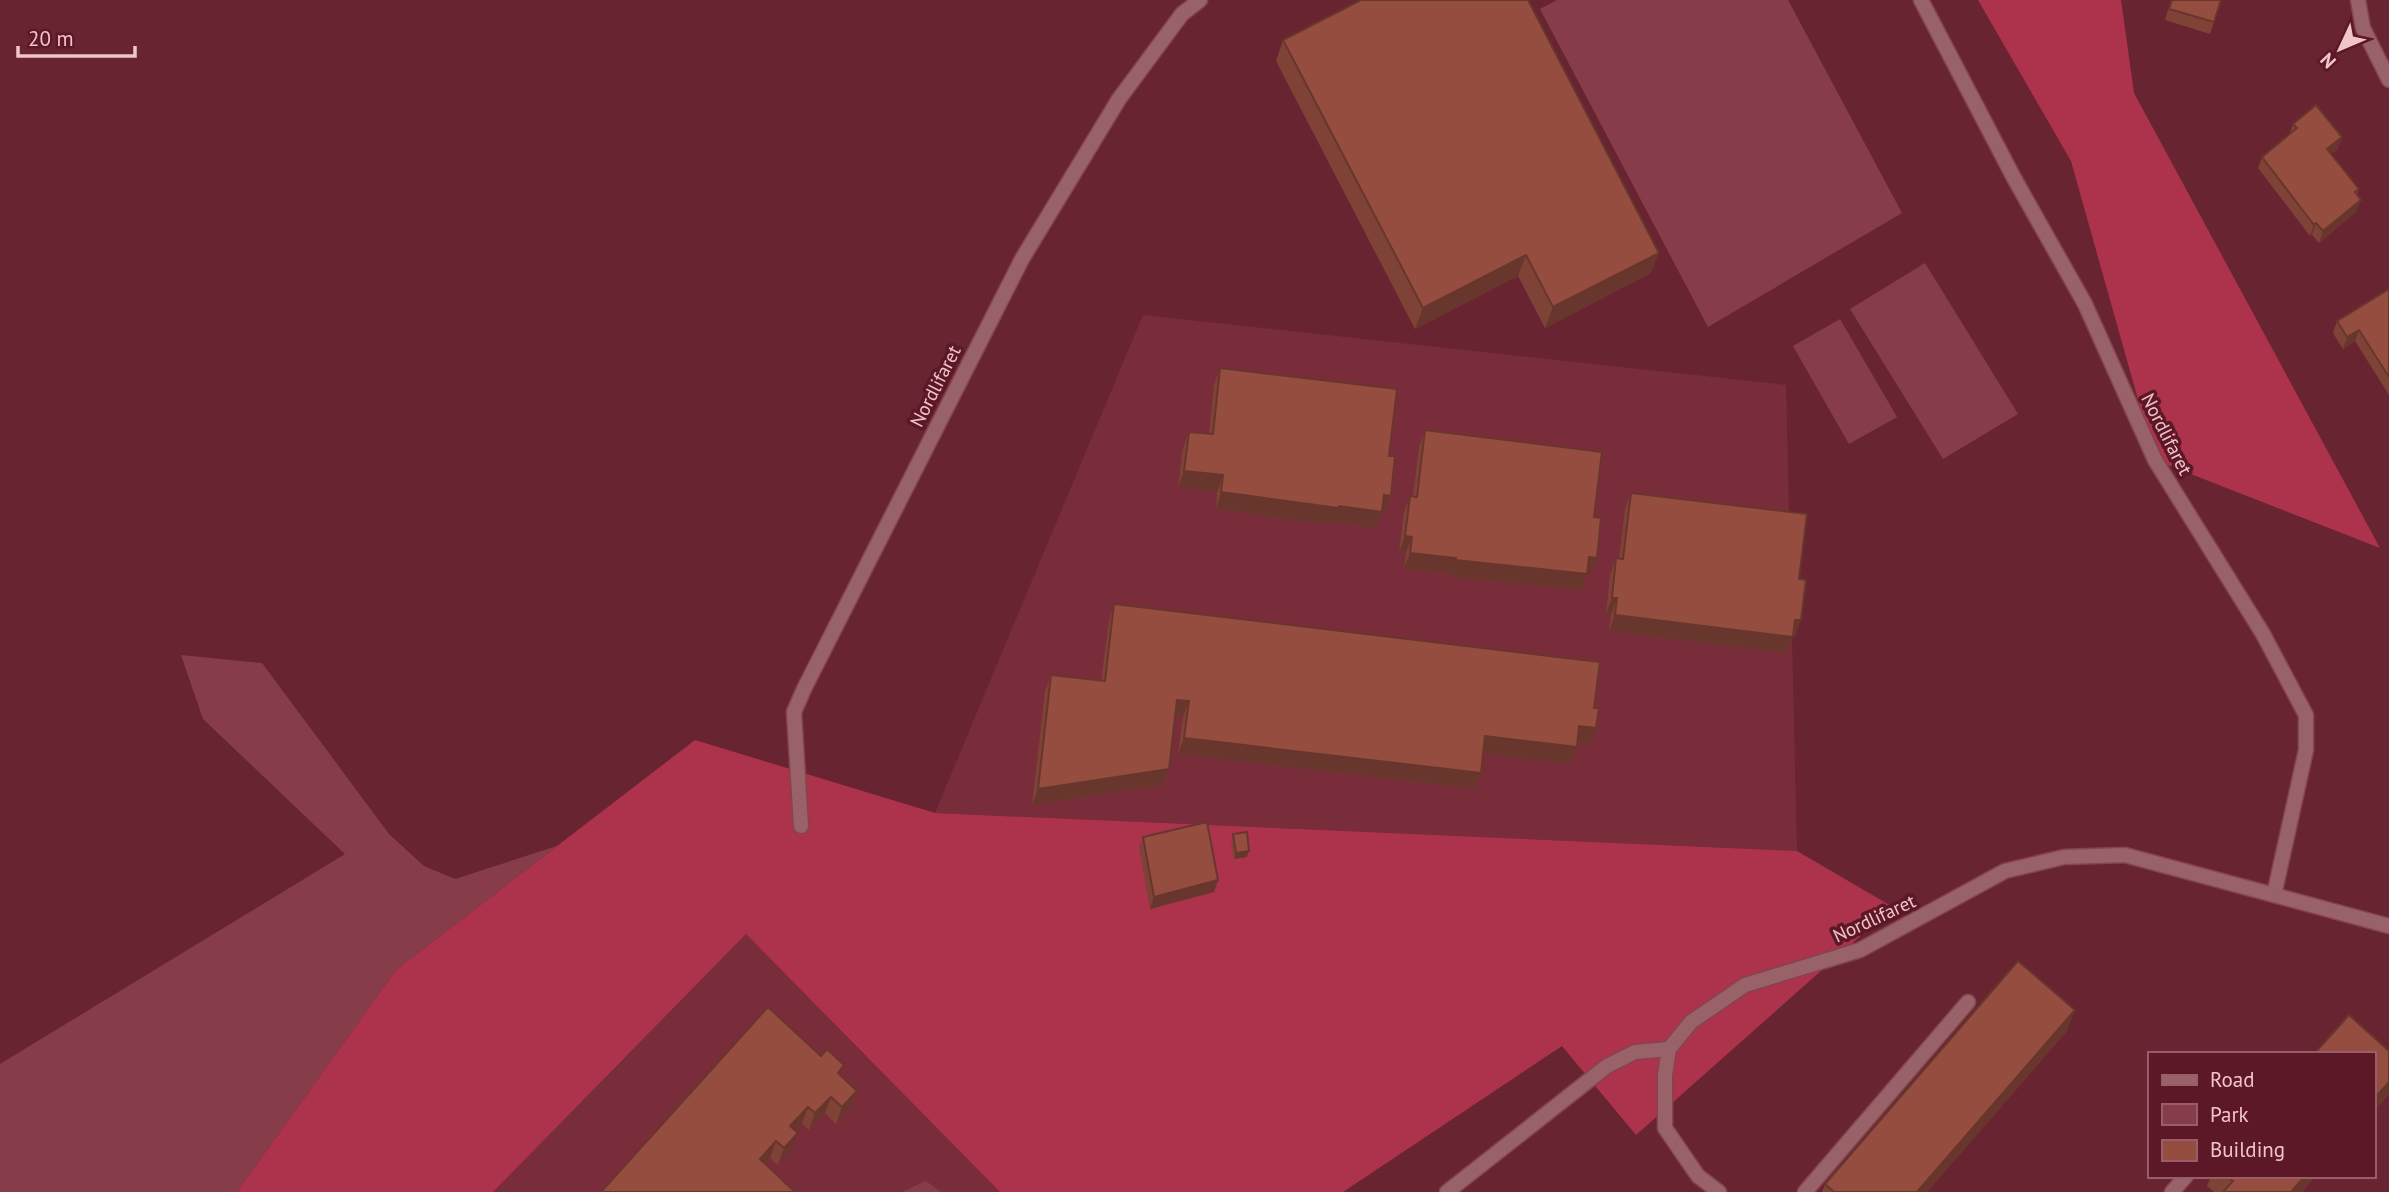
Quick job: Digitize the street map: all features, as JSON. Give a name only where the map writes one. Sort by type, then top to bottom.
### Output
[{"type":"street","name":"Nordlifaret","points":[[800,826],[794,712],[804,690],[1022,259],[1119,99],[1182,14],[1200,0]]},
{"type":"street","name":"Nordlifaret","points":[[1921,0],[2014,178],[2085,304],[2155,460],[2263,634],[2306,715],[2306,750],[2274,895]]},
{"type":"street","points":[[2358,0],[2363,28],[2389,80]]},
{"type":"street","name":"Nordlifaret","points":[[1670,1049],[1691,1022],[1745,985],[1860,950],[2005,871],[2064,857],[2125,855],[2389,926]]},
{"type":"street","points":[[1805,1192],[1968,1002]]},
{"type":"street","points":[[1447,1192],[1607,1066],[1635,1052],[1670,1049],[1665,1075],[1665,1128],[1698,1176],[1719,1192]]},
{"type":"street","points":[[2172,1192],[2184,1178]]},
{"type":"shaded area","points":[[1978,0],[2121,0],[2134,93],[2380,548],[2155,460],[2071,161]]},
{"type":"shaded area","points":[[1143,315],[1786,385],[1797,851],[935,813]]},
{"type":"shaded area","points":[[695,740],[935,813],[1797,851],[1893,907],[1636,1135],[1562,1046],[1343,1192],[1000,1192],[746,934],[493,1192],[237,1192],[396,970]]},
{"type":"shaded area","points":[[746,934],[1000,1192],[493,1192]]},
{"type":"green space","points":[[1557,0],[1788,0],[1902,213],[1708,327],[1540,9]]},
{"type":"green space","points":[[1925,263],[2018,414],[1943,459],[1850,309]]},
{"type":"green space","points":[[1840,319],[1897,417],[1849,444],[1793,346]]},
{"type":"green space","points":[[181,655],[262,663],[389,834],[424,866],[455,879],[557,846],[396,970],[237,1192],[0,1192],[0,1064],[345,854],[203,719]]},
{"type":"green space","points":[[926,1181],[941,1192],[902,1192]]},
{"type":"building","points":[[1361,0],[1528,0],[1659,253],[1553,307],[1526,255],[1423,308],[1283,40]]},
{"type":"building","points":[[2172,0],[2221,0],[2214,22],[2169,9]]},
{"type":"building","points":[[2316,105],[2342,137],[2327,149],[2359,189],[2355,192],[2361,200],[2323,231],[2316,223],[2314,225],[2262,157],[2297,128],[2293,124]]},
{"type":"building","points":[[2389,289],[2389,377],[2359,330],[2347,337],[2337,321]]},
{"type":"building","points":[[1220,368],[1397,389],[1389,456],[1395,456],[1391,496],[1384,495],[1382,512],[1221,492],[1223,475],[1184,471],[1189,432],[1213,434]]},
{"type":"building","points":[[1425,430],[1602,452],[1594,517],[1601,518],[1597,558],[1589,557],[1587,574],[1410,553],[1412,537],[1405,536],[1410,496],[1417,497]]},
{"type":"building","points":[[1631,493],[1807,514],[1799,579],[1806,580],[1801,620],[1795,620],[1793,637],[1615,615],[1617,598],[1612,598],[1616,558],[1623,559]]},
{"type":"building","points":[[1114,604],[1600,662],[1594,708],[1599,708],[1596,728],[1579,726],[1577,747],[1485,736],[1481,773],[1184,738],[1189,701],[1177,700],[1169,769],[1038,789],[1051,675],[1105,681]]},
{"type":"building","points":[[1207,822],[1218,880],[1154,897],[1143,837]]},
{"type":"building","points":[[1247,832],[1249,851],[1236,853],[1233,834]]},
{"type":"building","points":[[2018,961],[2075,1010],[1917,1192],[1834,1192],[1825,1184]]},
{"type":"building","points":[[768,1007],[821,1056],[827,1049],[844,1065],[838,1073],[857,1091],[842,1107],[831,1097],[815,1113],[808,1107],[790,1126],[798,1133],[784,1148],[776,1141],[760,1159],[795,1192],[601,1192]]},
{"type":"building","points":[[2349,1015],[2389,1051],[2389,1082],[2375,1098],[2375,1052],[2316,1052]]},
{"type":"building","points":[[2229,1178],[2303,1178],[2291,1192],[2223,1192],[2233,1181]]}]
